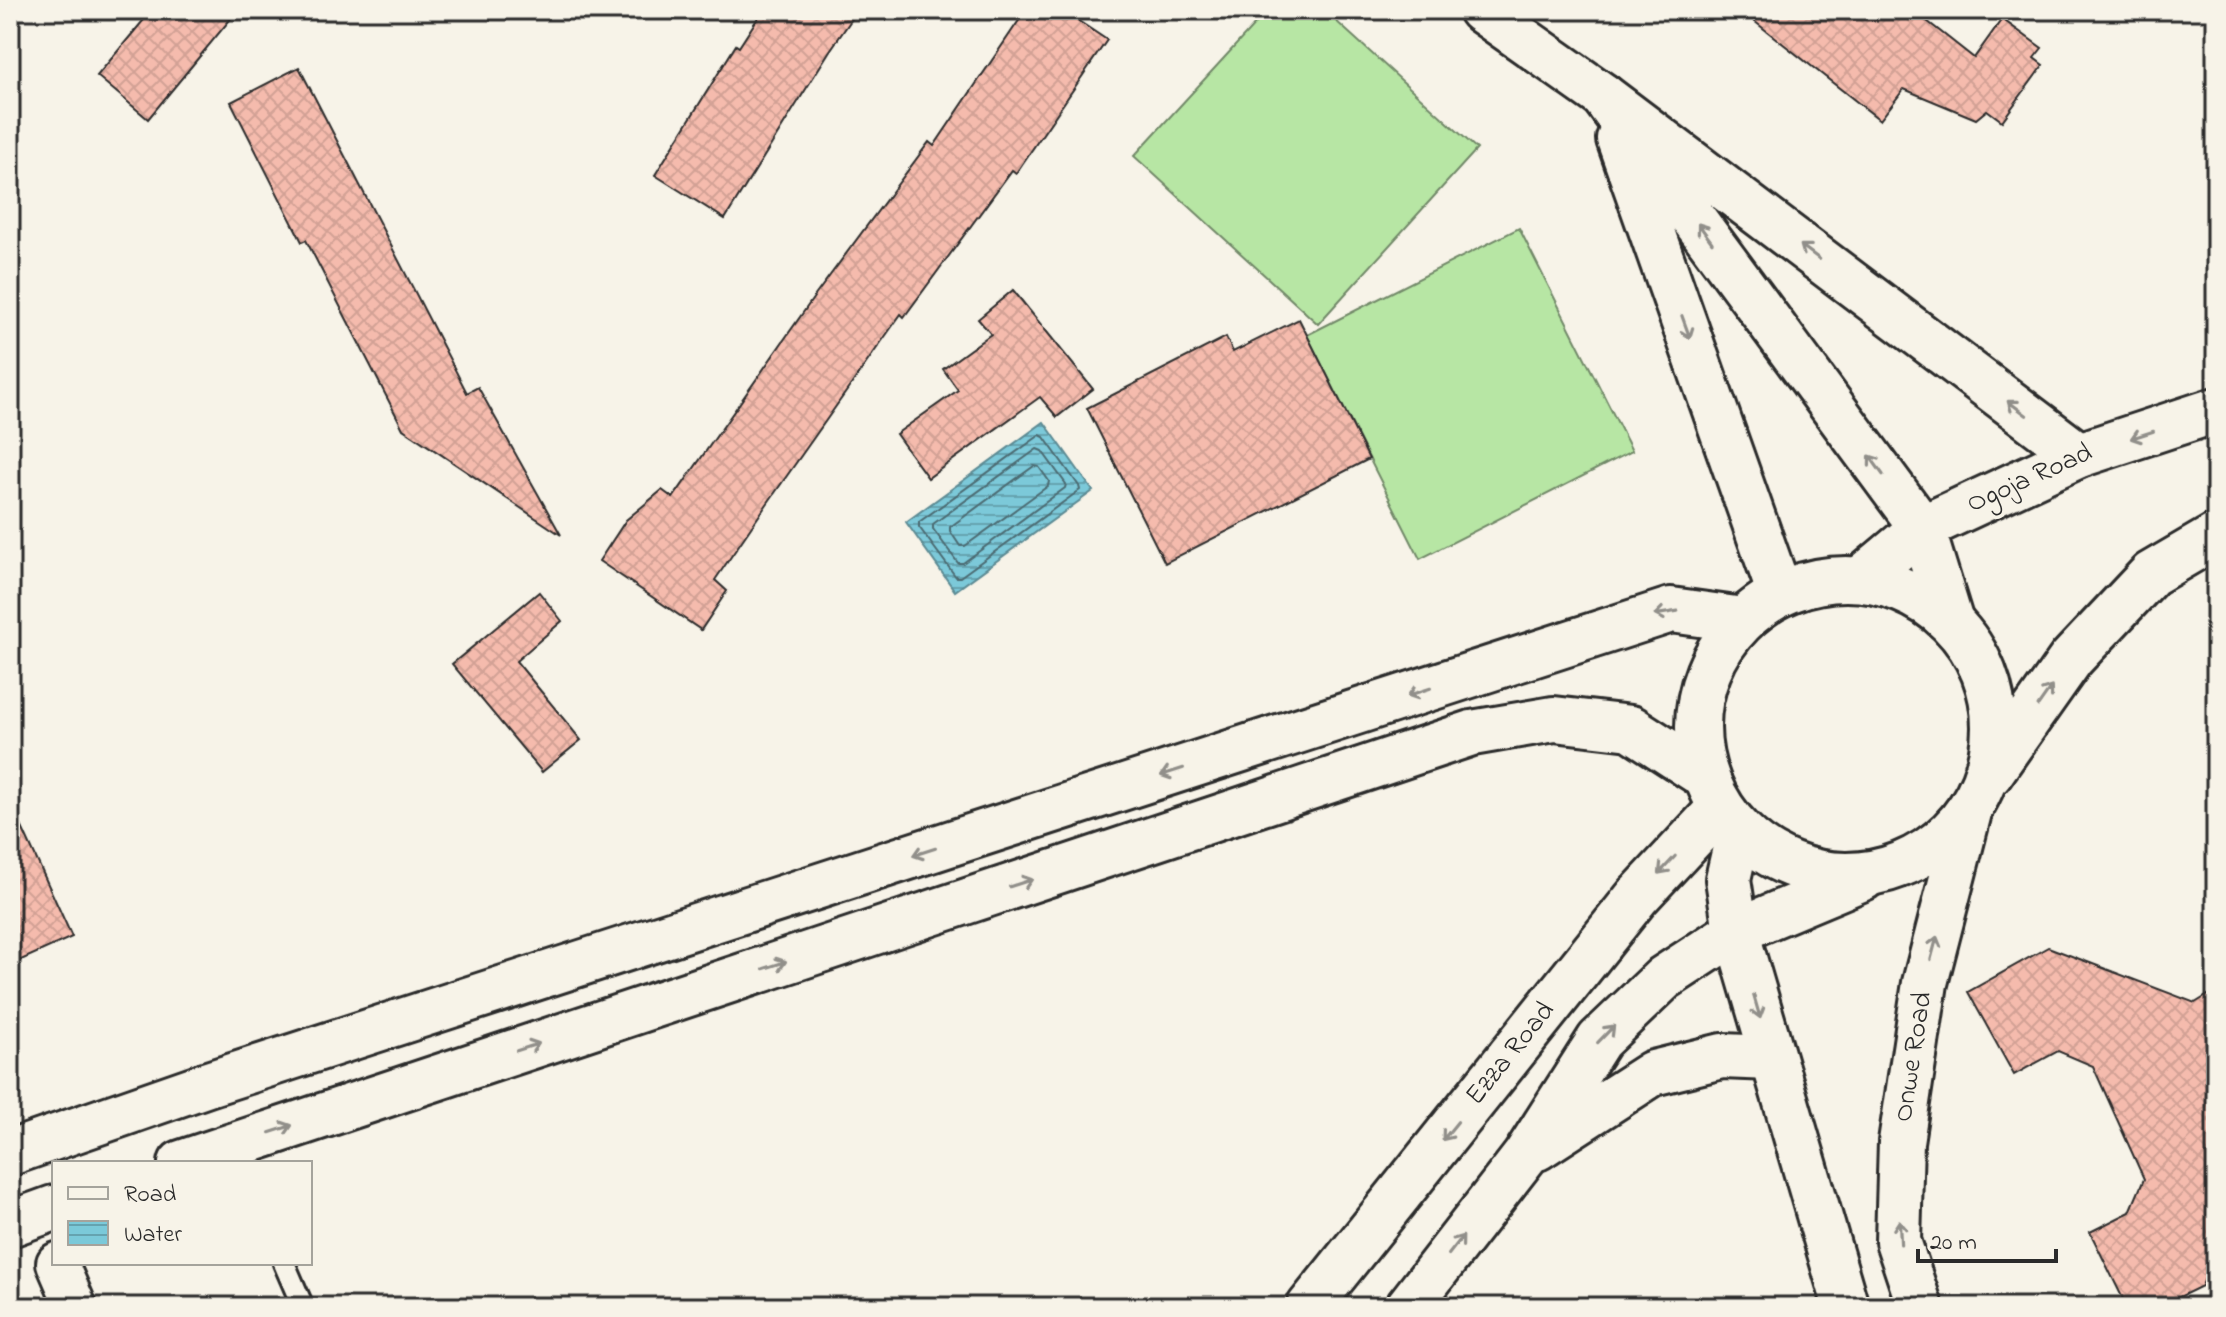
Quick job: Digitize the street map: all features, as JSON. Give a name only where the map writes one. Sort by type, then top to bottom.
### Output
[{"type":"main road","points":[[1481,10],[1603,96],[2079,455]]},
{"type":"main road","points":[[1603,96],[1922,528],[1950,619]]},
{"type":"main road","points":[[1603,96],[1780,594]]},
{"type":"main road","name":"Ogoja Road","points":[[1861,579],[1922,528],[2079,455],[2216,410]]},
{"type":"main road","points":[[1408,1307],[1525,1156],[1599,1040],[1664,978],[1736,931],[1919,856],[1948,836],[2071,659],[2151,574],[2216,536]]},
{"type":"main road","points":[[1846,1307],[1736,931],[1721,805],[1697,734],[1702,692],[1717,653],[1743,620],[1780,594],[1820,580],[1861,579],[1908,592],[1950,619]]},
{"type":"main road","points":[[10,1153],[208,1084],[1671,610],[1743,620]]},
{"type":"main road","name":"Onwe Road","points":[[1920,1307],[1898,1241],[1901,1142],[1925,983],[1993,748],[1995,713],[1987,678],[1972,646],[1950,619]]},
{"type":"main road","points":[[193,1161],[240,1153],[1472,733],[1554,719],[1631,728],[1721,805],[1777,860],[1825,875],[1873,873]]},
{"type":"main road","name":"Ezza Road","points":[[1309,1307],[1637,897],[1721,805]]},
{"type":"main road","points":[[1525,1156],[1653,1073],[1722,1056],[1772,1058]]},
{"type":"street","points":[[34,1215],[52,1250]]},
{"type":"street","points":[[58,1265],[76,1307]]},
{"type":"lane","points":[[285,1265],[303,1307]]},
{"type":"green space","points":[[1268,10],[1324,10],[1477,149],[1318,324],[1134,156]]},
{"type":"green space","points":[[1519,228],[1632,451],[1420,559],[1307,335]]},
{"type":"water","points":[[1044,422],[1093,491],[955,591],[906,522]]},
{"type":"building","points":[[152,10],[238,10],[148,119],[97,76]]},
{"type":"building","points":[[763,10],[858,10],[725,219],[655,175],[736,45],[739,47]]},
{"type":"building","points":[[1026,10],[1062,10],[1107,40],[1016,173],[1012,170],[904,317],[901,314],[767,504],[715,580],[727,591],[701,630],[599,561],[626,520],[662,490],[673,498],[814,297],[929,142],[934,146]]},
{"type":"building","points":[[1740,10],[1913,10],[1974,58],[2002,19],[2042,48],[2034,58],[2043,65],[2002,121],[1987,110],[1976,119],[1904,89],[1880,120]]},
{"type":"building","points":[[299,67],[467,393],[478,387],[561,535],[403,429],[231,102]]},
{"type":"building","points":[[1013,290],[1093,389],[1057,417],[1040,397],[928,478],[896,434],[958,390],[943,369],[991,334],[978,319]]},
{"type":"building","points":[[1299,319],[1369,459],[1165,563],[1087,408],[1226,337],[1233,352]]},
{"type":"building","points":[[539,592],[562,621],[516,661],[581,740],[542,772],[452,664]]},
{"type":"building","points":[[10,801],[72,937],[10,965]]},
{"type":"building","points":[[2048,947],[2195,1003],[2216,990],[2216,1249],[2202,1286],[2159,1307],[2127,1307],[2090,1232],[2130,1212],[2144,1179],[2093,1066],[2058,1051],[2014,1075],[1968,992]]}]
